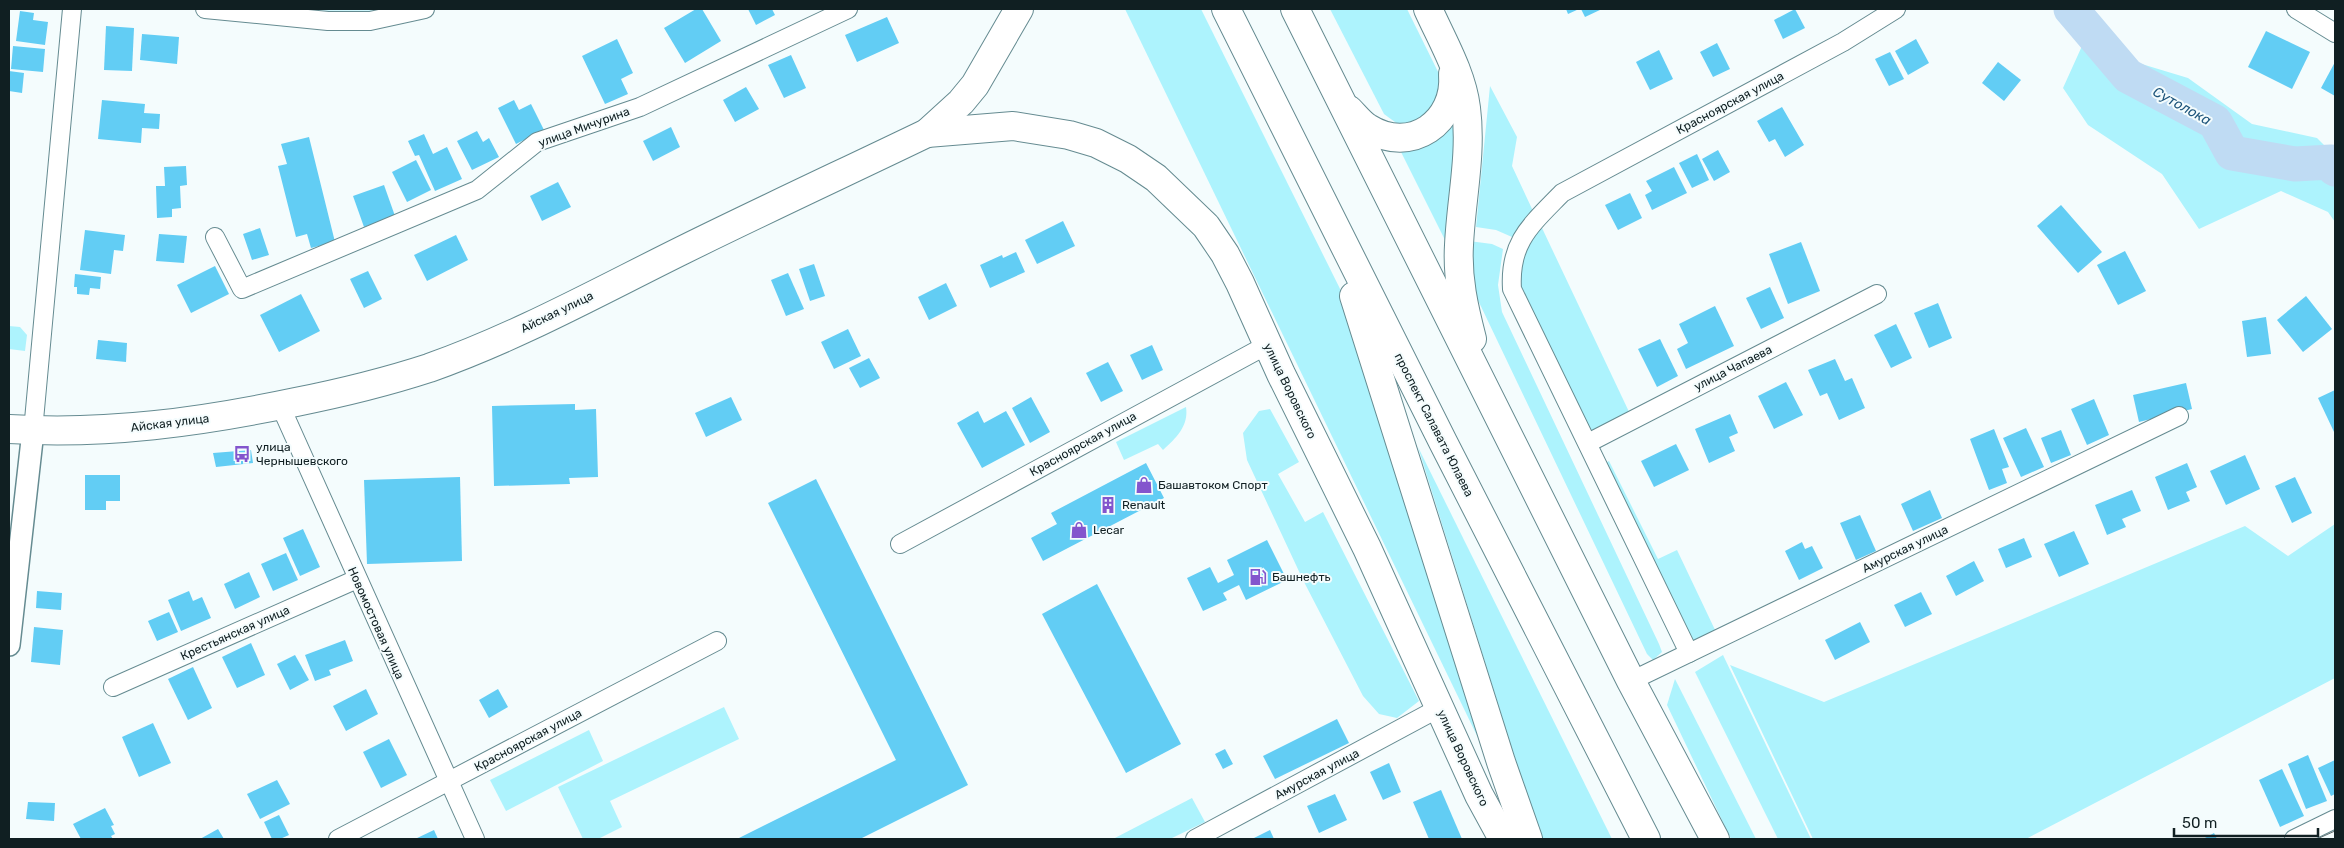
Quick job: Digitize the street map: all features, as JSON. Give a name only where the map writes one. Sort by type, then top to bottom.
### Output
[{"type":"main road","name":"Айская улица","points":[[21,430],[70,432],[136,428],[280,405],[350,390],[430,367],[515,332],[927,133],[961,102],[975,85],[1018,9]]},
{"type":"main road","name":"проспект Салавата Юлаева","points":[[1226,9],[1443,442],[1646,839]]},
{"type":"main road","points":[[1295,9],[1631,681],[1715,839]]},
{"type":"main road","points":[[1428,9],[1461,87],[1467,124],[1459,246],[1459,277],[1466,319],[1488,396]]},
{"type":"main road","points":[[1342,102],[1368,128],[1383,135],[1401,137],[1417,135],[1440,121],[1448,110],[1453,83],[1451,63]]},
{"type":"main road","name":"улица Воровского","points":[[927,133],[1013,126],[1045,130],[1096,143],[1128,159],[1156,178],[1206,226],[1229,261],[1267,344],[1368,548],[1479,796],[1503,839]]},
{"type":"main road","points":[[1314,184],[1366,332],[1501,762],[1528,839]]},
{"type":"street","points":[[9,645],[21,430],[72,9]]},
{"type":"street","points":[[205,9],[336,21],[370,21],[425,9]]},
{"type":"street","name":"улица Мичурина","points":[[215,238],[242,289],[477,190],[537,142],[640,107],[848,9]]},
{"type":"street","name":"Красноярская улица","points":[[1689,653],[1512,289],[1511,268],[1514,251],[1536,219],[1562,193],[1843,42],[1896,9]]},
{"type":"street","points":[[2296,9],[2335,33]]},
{"type":"street","name":"улица Чапаева","points":[[1588,443],[1877,294]]},
{"type":"street","name":"Красноярская улица","points":[[900,544],[1267,344]]},
{"type":"street","name":"Новомостовая улица","points":[[280,405],[447,782],[475,839]]},
{"type":"street","name":"Амурская улица","points":[[1631,681],[2179,416]]},
{"type":"street","name":"Крестьянская улица","points":[[113,687],[357,580]]},
{"type":"street","name":"Красноярская улица","points":[[338,839],[717,641]]},
{"type":"street","name":"Амурская улица","points":[[1195,839],[1439,708]]},
{"type":"street","points":[[2294,839],[2335,819]]},
{"type":"shaded area","points":[[306,9],[379,9],[365,15]]},
{"type":"shaded area","points":[[1125,9],[1201,9],[1355,319],[1481,744]]},
{"type":"shaded area","points":[[1330,9],[1407,9],[1446,88],[1430,120],[1399,125],[1384,114]]},
{"type":"shaded area","points":[[2082,46],[2188,78],[2252,124],[2317,138],[2335,156],[2335,222],[2328,212],[2281,191],[2199,229],[2162,174],[2088,125],[2063,88]]},
{"type":"shaded area","points":[[1490,86],[1517,137],[1512,166],[1533,211],[1512,237],[1496,230],[1476,227]]},
{"type":"shaded area","points":[[1454,124],[1460,124],[1449,248],[1400,150],[1434,142]]},
{"type":"shaded area","points":[[1542,228],[1631,416],[1592,436],[1517,287],[1523,248]]},
{"type":"shaded area","points":[[1469,241],[1492,244],[1503,249],[1498,285],[1502,312],[1659,644],[1662,652],[1653,660],[1647,654],[1476,296],[1470,270]]},
{"type":"shaded area","points":[[9,326],[20,327],[27,335],[25,351],[9,349]]},
{"type":"shaded area","points":[[1186,407],[1186,420],[1183,426],[1177,436],[1163,450],[1158,444],[1124,460],[1116,442]]},
{"type":"shaded area","points":[[1270,409],[1299,462],[1278,474],[1305,522],[1323,512],[1419,701],[1397,718],[1379,714],[1363,696],[1303,580],[1247,460],[1243,433],[1259,411]]},
{"type":"shaded area","points":[[1418,447],[1612,839],[1540,839]]},
{"type":"shaded area","points":[[1609,461],[1658,559],[1677,550],[1716,632],[1689,646],[1603,464]]},
{"type":"shaded area","points":[[2335,524],[2335,678],[2026,839],[1813,839],[1730,665],[1824,702],[2245,526],[2288,556]]},
{"type":"shaded area","points":[[1723,655],[1811,839],[1778,839],[1695,672]]},
{"type":"shaded area","points":[[1675,679],[1756,839],[1731,839],[1667,705]]},
{"type":"shaded area","points":[[724,707],[739,739],[610,801],[622,827],[598,839],[583,839],[558,787]]},
{"type":"shaded area","points":[[589,730],[603,761],[506,811],[490,780]]},
{"type":"shaded area","points":[[1192,798],[1205,822],[1170,839],[1113,839]]},
{"type":"building","points":[[696,9],[702,9],[721,41],[685,63],[664,28]]},
{"type":"building","points":[[748,9],[772,9],[775,15],[756,25]]},
{"type":"building","points":[[1566,9],[1579,9],[1568,14]]},
{"type":"building","points":[[1581,9],[1602,9],[1585,17]]},
{"type":"building","points":[[1795,9],[1805,28],[1783,39],[1774,20]]},
{"type":"building","points":[[20,11],[34,13],[33,20],[48,22],[45,45],[16,41]]},
{"type":"building","points":[[887,17],[899,43],[857,62],[845,35]]},
{"type":"building","points":[[106,26],[134,28],[132,71],[104,70]]},
{"type":"building","points":[[2266,31],[2310,52],[2292,89],[2248,67]]},
{"type":"building","points":[[142,34],[179,37],[177,64],[140,60]]},
{"type":"building","points":[[617,39],[633,73],[621,79],[628,94],[605,104],[582,56]]},
{"type":"building","points":[[1916,39],[1929,63],[1908,75],[1895,51]]},
{"type":"building","points":[[1717,43],[1730,69],[1713,77],[1700,52]]},
{"type":"building","points":[[13,46],[45,49],[43,72],[11,69]]},
{"type":"building","points":[[1659,50],[1673,79],[1650,90],[1636,62]]},
{"type":"building","points":[[1890,52],[1904,79],[1889,86],[1875,59]]},
{"type":"building","points":[[791,55],[806,88],[784,98],[768,65]]},
{"type":"building","points":[[1998,62],[2021,80],[2004,101],[1982,83]]},
{"type":"building","points":[[2335,62],[2335,96],[2321,88]]},
{"type":"building","points":[[9,71],[24,73],[22,93],[9,91]]},
{"type":"building","points":[[746,87],[759,109],[735,122],[723,100]]},
{"type":"building","points":[[102,100],[145,104],[144,113],[160,114],[159,129],[142,128],[141,143],[98,139]]},
{"type":"building","points":[[514,100],[519,110],[531,104],[544,130],[516,144],[498,108]]},
{"type":"building","points":[[1782,107],[1804,145],[1785,157],[1775,139],[1769,142],[1757,121]]},
{"type":"building","points":[[671,127],[680,147],[653,161],[643,141]]},
{"type":"building","points":[[477,131],[483,142],[489,138],[499,157],[472,170],[457,141]]},
{"type":"building","points":[[424,134],[433,154],[447,147],[462,179],[435,191],[419,155],[415,156],[408,141]]},
{"type":"building","points":[[309,137],[335,242],[311,248],[307,234],[296,237],[278,166],[287,164],[281,144]]},
{"type":"building","points":[[1718,150],[1730,172],[1714,181],[1702,159]]},
{"type":"building","points":[[1697,154],[1709,180],[1692,188],[1679,163]]},
{"type":"building","points":[[416,160],[431,190],[407,202],[392,172]]},
{"type":"building","points":[[186,166],[187,185],[180,186],[181,208],[172,209],[172,217],[157,218],[156,186],[165,186],[164,167]]},
{"type":"building","points":[[1674,167],[1687,193],[1652,210],[1645,195],[1652,191],[1646,181]]},
{"type":"building","points":[[558,182],[571,207],[542,221],[530,196]]},
{"type":"building","points":[[384,185],[395,216],[364,227],[353,196]]},
{"type":"building","points":[[1630,193],[1642,218],[1618,230],[1605,205]]},
{"type":"building","points":[[2061,205],[2102,252],[2078,273],[2037,226]]},
{"type":"building","points":[[1063,221],[1075,246],[1037,264],[1025,240]]},
{"type":"building","points":[[260,228],[269,255],[252,260],[243,234]]},
{"type":"building","points":[[85,230],[125,235],[123,251],[114,250],[111,274],[80,270]]},
{"type":"building","points":[[159,234],[187,236],[184,263],[156,261]]},
{"type":"building","points":[[456,235],[468,260],[427,281],[414,255]]},
{"type":"building","points":[[1801,242],[1820,291],[1788,304],[1769,254]]},
{"type":"building","points":[[2125,251],[2146,291],[2118,305],[2097,265]]},
{"type":"building","points":[[1016,252],[1025,272],[990,288],[980,265],[1002,255],[1003,258]]},
{"type":"building","points":[[814,264],[825,296],[810,301],[799,269]]},
{"type":"building","points":[[215,266],[229,294],[191,313],[177,285]]},
{"type":"building","points":[[368,271],[382,299],[364,308],[350,279]]},
{"type":"building","points":[[788,273],[804,309],[786,316],[771,280]]},
{"type":"building","points":[[75,274],[101,277],[100,289],[90,288],[89,295],[77,294],[77,287],[74,287]]},
{"type":"building","points":[[946,283],[957,306],[929,320],[918,297]]},
{"type":"building","points":[[1770,287],[1784,318],[1761,329],[1746,298]]},
{"type":"building","points":[[301,294],[320,331],[279,352],[260,315]]},
{"type":"building","points":[[2306,296],[2332,329],[2303,352],[2277,320]]},
{"type":"building","points":[[1938,303],[1952,338],[1929,348],[1914,313]]},
{"type":"building","points":[[1715,306],[1734,346],[1686,369],[1677,349],[1688,343],[1679,324]]},
{"type":"building","points":[[2266,317],[2271,354],[2247,357],[2242,321]]},
{"type":"building","points":[[1896,324],[1912,358],[1891,368],[1874,335]]},
{"type":"building","points":[[848,329],[861,356],[834,369],[821,342]]},
{"type":"building","points":[[1660,339],[1678,376],[1657,387],[1638,349]]},
{"type":"building","points":[[98,340],[127,343],[126,362],[96,359]]},
{"type":"building","points":[[1152,345],[1163,370],[1142,380],[1130,355]]},
{"type":"building","points":[[869,358],[880,378],[860,388],[849,368]]},
{"type":"building","points":[[1835,359],[1845,381],[1852,378],[1865,408],[1839,420],[1827,393],[1820,396],[1808,370]]},
{"type":"building","points":[[1108,362],[1123,391],[1101,402],[1086,373]]},
{"type":"building","points":[[1786,382],[1803,415],[1774,429],[1758,396]]},
{"type":"building","points":[[2186,383],[2192,409],[2139,422],[2133,395]]},
{"type":"building","points":[[2335,390],[2335,434],[2318,398]]},
{"type":"building","points":[[731,397],[742,420],[706,437],[695,413]]},
{"type":"building","points":[[1031,397],[1050,432],[1030,443],[1012,408]]},
{"type":"building","points":[[2094,399],[2109,435],[2087,445],[2071,409]]},
{"type":"building","points":[[575,404],[575,410],[596,409],[598,477],[569,478],[570,484],[494,486],[492,406]]},
{"type":"building","points":[[978,411],[984,423],[1006,411],[1025,445],[982,468],[957,423]]},
{"type":"building","points":[[1730,414],[1738,433],[1729,437],[1735,451],[1709,463],[1695,429]]},
{"type":"building","points":[[2026,428],[2044,467],[2021,477],[2003,438]]},
{"type":"building","points":[[1994,429],[2009,467],[2002,469],[2007,483],[1989,490],[1970,439]]},
{"type":"building","points":[[2061,430],[2071,455],[2051,463],[2041,438]]},
{"type":"building","points":[[1676,444],[1689,470],[1654,487],[1641,461]]},
{"type":"building","points":[[251,450],[253,463],[216,467],[213,453]]},
{"type":"building","points":[[2245,455],[2260,489],[2226,505],[2210,471]]},
{"type":"building","name":"Renault","points":[[1146,463],[1164,498],[1043,561],[1031,538],[1057,524],[1051,513]]},
{"type":"building","points":[[2187,463],[2197,487],[2186,492],[2190,501],[2168,510],[2155,477]]},
{"type":"building","points":[[85,475],[120,475],[120,501],[106,501],[106,510],[85,510]]},
{"type":"building","points":[[460,477],[462,561],[367,564],[364,480]]},
{"type":"building","points":[[2295,477],[2312,513],[2292,523],[2275,486]]},
{"type":"building","points":[[816,479],[968,785],[860,839],[737,839],[896,760],[768,503]]},
{"type":"building","points":[[1930,490],[1942,518],[1913,531],[1901,504]]},
{"type":"building","points":[[2132,490],[2141,511],[2122,519],[2126,527],[2107,535],[2095,505]]},
{"type":"building","points":[[1860,515],[1876,551],[1856,560],[1840,523]]},
{"type":"building","points":[[303,529],[320,567],[300,576],[283,538]]},
{"type":"building","points":[[2074,531],[2089,564],[2059,577],[2044,544]]},
{"type":"building","points":[[2024,538],[2032,557],[2006,568],[1998,549]]},
{"type":"building","name":"Башнефть","points":[[1267,540],[1287,580],[1246,600],[1239,585],[1223,593],[1227,600],[1203,611],[1187,578],[1210,567],[1218,583],[1234,575],[1227,560]]},
{"type":"building","points":[[1802,542],[1805,549],[1812,546],[1823,568],[1799,580],[1785,551]]},
{"type":"building","points":[[286,553],[298,580],[273,591],[261,564]]},
{"type":"building","points":[[1974,561],[1984,581],[1956,596],[1946,576]]},
{"type":"building","points":[[249,572],[260,597],[235,609],[224,584]]},
{"type":"building","points":[[1097,584],[1181,744],[1126,773],[1042,614]]},
{"type":"building","points":[[37,591],[62,593],[61,610],[36,608]]},
{"type":"building","points":[[189,591],[193,601],[202,597],[211,618],[181,631],[168,600]]},
{"type":"building","points":[[1921,592],[1932,614],[1905,627],[1894,605]]},
{"type":"building","points":[[169,612],[178,632],[157,641],[148,621]]},
{"type":"building","points":[[1860,622],[1870,642],[1835,660],[1825,640]]},
{"type":"building","points":[[34,627],[63,630],[60,665],[31,662]]},
{"type":"building","points":[[345,640],[353,661],[329,670],[331,675],[315,681],[305,655]]},
{"type":"building","points":[[251,643],[265,675],[237,688],[222,657]]},
{"type":"building","points":[[295,655],[309,680],[290,690],[277,664]]},
{"type":"building","points":[[193,667],[212,708],[188,720],[168,679]]},
{"type":"building","points":[[366,689],[378,714],[346,731],[333,706]]},
{"type":"building","points":[[498,689],[508,707],[489,718],[479,700]]},
{"type":"building","points":[[1337,719],[1349,743],[1275,779],[1263,756]]},
{"type":"building","points":[[153,723],[171,763],[139,777],[122,737]]},
{"type":"building","points":[[389,739],[407,775],[381,788],[363,752]]},
{"type":"building","points":[[1225,749],[1233,764],[1223,769],[1215,754]]},
{"type":"building","points":[[2308,755],[2327,801],[2306,809],[2288,764]]},
{"type":"building","points":[[2335,760],[2335,794],[2331,796],[2318,768]]},
{"type":"building","points":[[1389,763],[1401,792],[1383,800],[1370,772]]},
{"type":"building","points":[[2282,769],[2304,816],[2280,827],[2259,780]]},
{"type":"building","points":[[277,780],[290,804],[260,819],[247,794]]},
{"type":"building","points":[[1441,790],[1462,839],[1429,839],[1413,802]]},
{"type":"building","points":[[1335,794],[1347,820],[1319,833],[1307,806]]},
{"type":"building","points":[[28,802],[55,803],[54,821],[26,819]]},
{"type":"building","points":[[105,808],[114,825],[111,826],[115,834],[111,836],[113,839],[81,839],[73,824]]},
{"type":"building","points":[[279,815],[289,835],[280,839],[272,839],[264,822]]},
{"type":"building","points":[[218,829],[224,839],[200,839]]},
{"type":"building","points":[[434,830],[438,839],[415,839]]},
{"type":"building","points":[[1270,830],[1274,839],[1252,839]]},
{"type":"building","points":[[2214,833],[2217,839],[2203,839]]},
{"type":"waterway","name":"Сутолока","points":[[2071,9],[2128,76],[2215,122],[2232,153],[2295,164],[2331,162],[2335,169]]},
{"type":"tram line","points":[[2317,839],[2335,831]]},
{"type":"place","name":"улица Чернышевского","points":[[242,454]]},
{"type":"place","name":"Башавтоком Спорт","points":[[1144,485]]},
{"type":"place","name":"Renault","points":[[1108,505]]},
{"type":"place","name":"Lecar","points":[[1079,530]]},
{"type":"place","name":"Башнефть","points":[[1258,577]]}]
